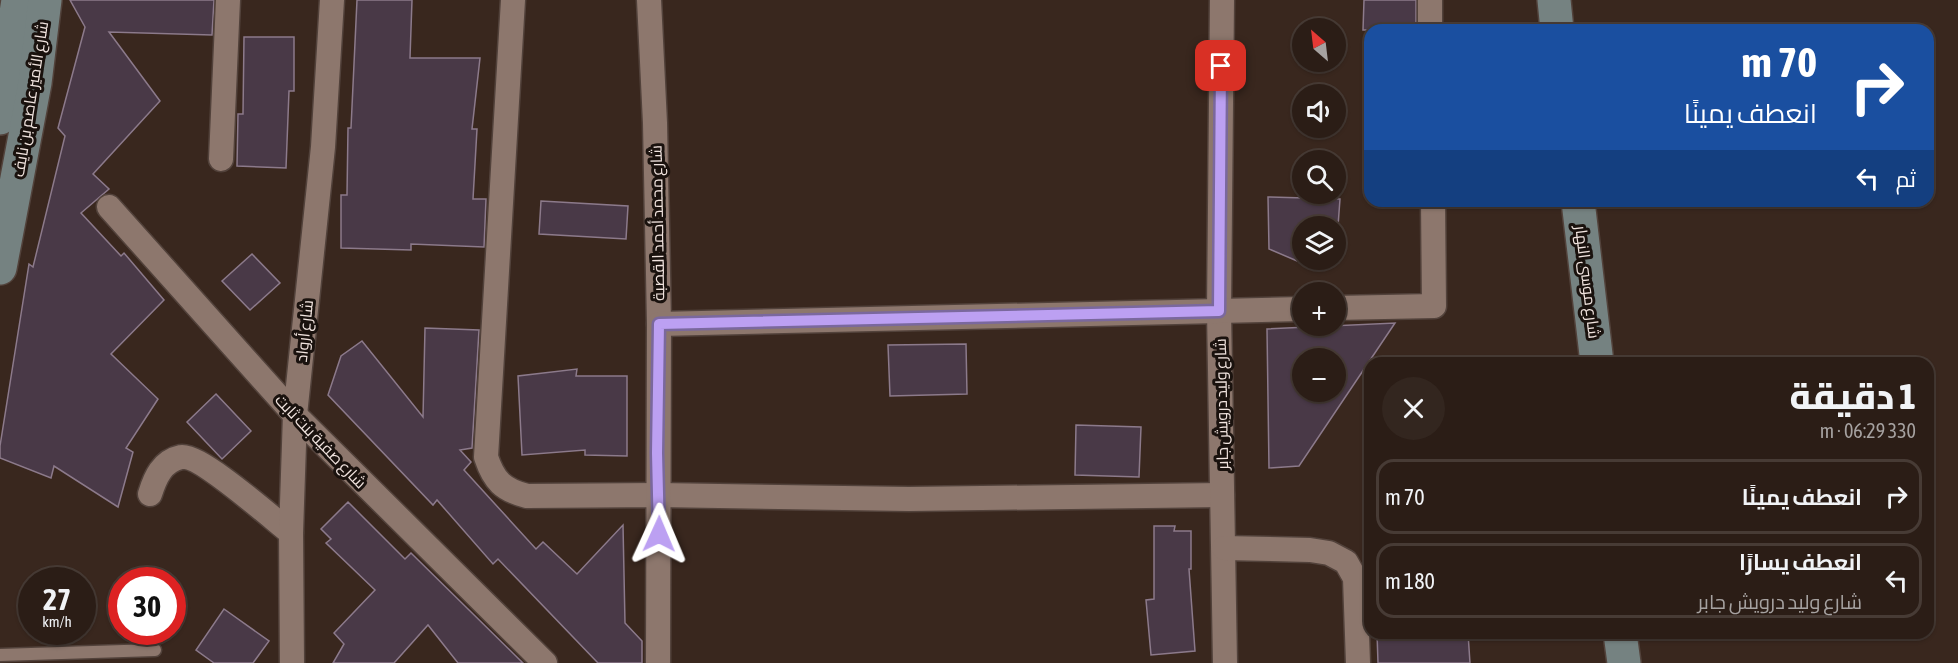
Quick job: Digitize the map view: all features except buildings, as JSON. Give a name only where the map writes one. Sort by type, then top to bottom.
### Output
[{"type":"main road","name":"شارع الأمير عاصم بن نايف","points":[[0,118],[18,0]]},
{"type":"main road","name":"شارع الأمير عاصم بن نايف","points":[[0,268],[35,83],[45,0]]},
{"type":"main road","points":[[1554,0],[1556,24]]},
{"type":"main road","name":"شارع موسى النهار","points":[[1579,207],[1596,357]]},
{"type":"main road","points":[[1621,639],[1624,663]]},
{"type":"street","points":[[221,159],[228,0]]},
{"type":"street","name":"شارع أرواد","points":[[292,663],[291,533],[295,415],[323,147],[332,0]]},
{"type":"street","points":[[513,0],[486,457],[490,470],[499,483],[513,493],[527,496],[659,495],[909,499],[1222,495]]},
{"type":"street","name":"شارع محمد أحمد القصبة","points":[[650,0],[659,324],[658,663]]},
{"type":"street","name":"شارع وليد درويش جابر","points":[[1222,0],[1219,311],[1225,663]]},
{"type":"street","points":[[1430,0],[1430,24]]},
{"type":"street","name":"شارع صفية بنت ثابت","points":[[109,207],[295,415],[545,663]]},
{"type":"street","points":[[1346,308],[1434,306],[1433,207]]},
{"type":"street","points":[[659,324],[1292,309]]},
{"type":"street","points":[[150,494],[155,479],[165,466],[182,457],[192,458],[213,471],[291,533]]},
{"type":"street","points":[[1224,548],[1310,550],[1329,553],[1346,562],[1355,578],[1358,663]]},
{"type":"lane","points":[[0,655],[155,650]]},
{"type":"route","points":[[659,534],[657,453],[659,324],[1219,311],[1221,66]]}]
